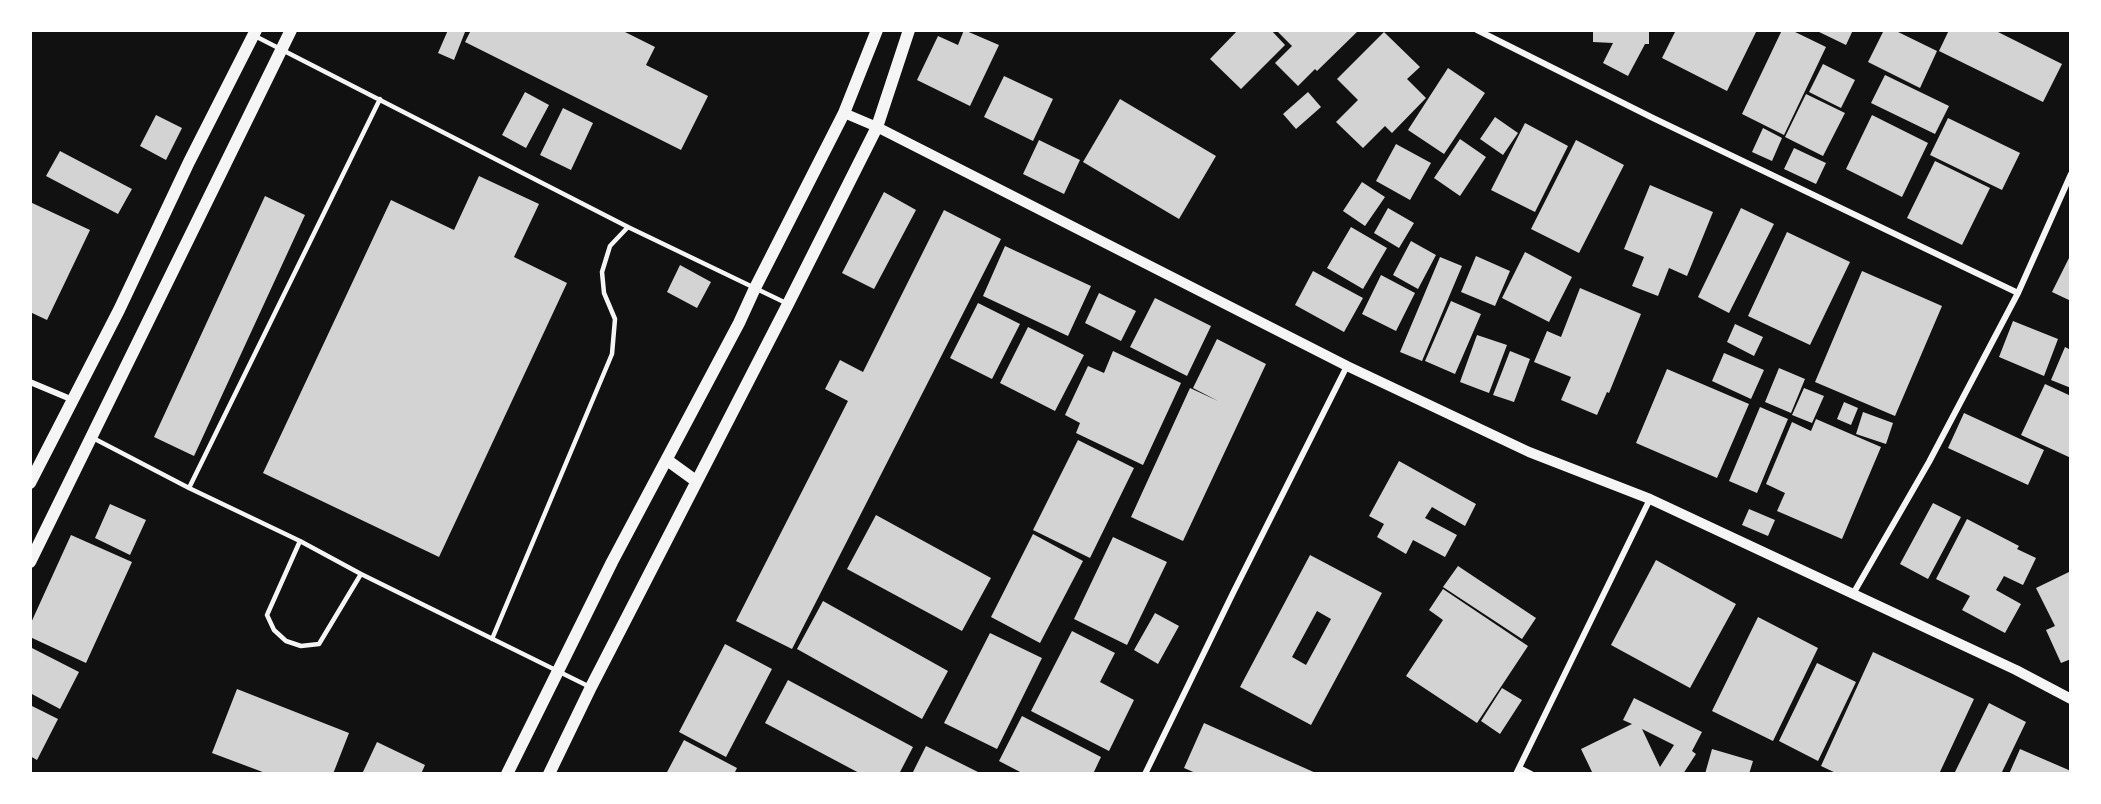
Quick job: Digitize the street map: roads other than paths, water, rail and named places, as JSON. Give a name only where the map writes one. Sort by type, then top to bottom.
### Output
[{"type":"main road","points":[[30,562],[291,30]]},
{"type":"main road","points":[[507,774],[612,562],[739,323],[844,113],[877,30]]},
{"type":"main road","points":[[549,774],[591,687],[877,127],[909,30]]},
{"type":"main road","points":[[30,483],[74,401],[189,162],[255,33]]},
{"type":"main road","points":[[667,460],[696,481]]},
{"type":"street","points":[[1477,30],[1653,118],[2018,292]]},
{"type":"street","points":[[844,113],[877,127],[1347,366],[1529,452],[1650,499],[2016,670],[2071,699]]},
{"type":"street","points":[[1853,594],[1929,462],[2018,292],[2071,174]]},
{"type":"street","points":[[1145,774],[1233,592],[1347,366]]},
{"type":"street","points":[[30,382],[74,401]]},
{"type":"street","points":[[1532,774],[1518,771],[1650,499]]},
{"type":"lane","points":[[255,33],[281,49],[628,227],[788,304]]},
{"type":"lane","points":[[189,488],[380,99]]},
{"type":"lane","points":[[492,639],[612,354],[615,319],[604,292],[602,272],[610,246],[628,227]]},
{"type":"lane","points":[[91,437],[591,687]]},
{"type":"lane","points":[[300,541],[267,615],[274,630],[286,641],[301,646],[319,644],[361,574]]}]
